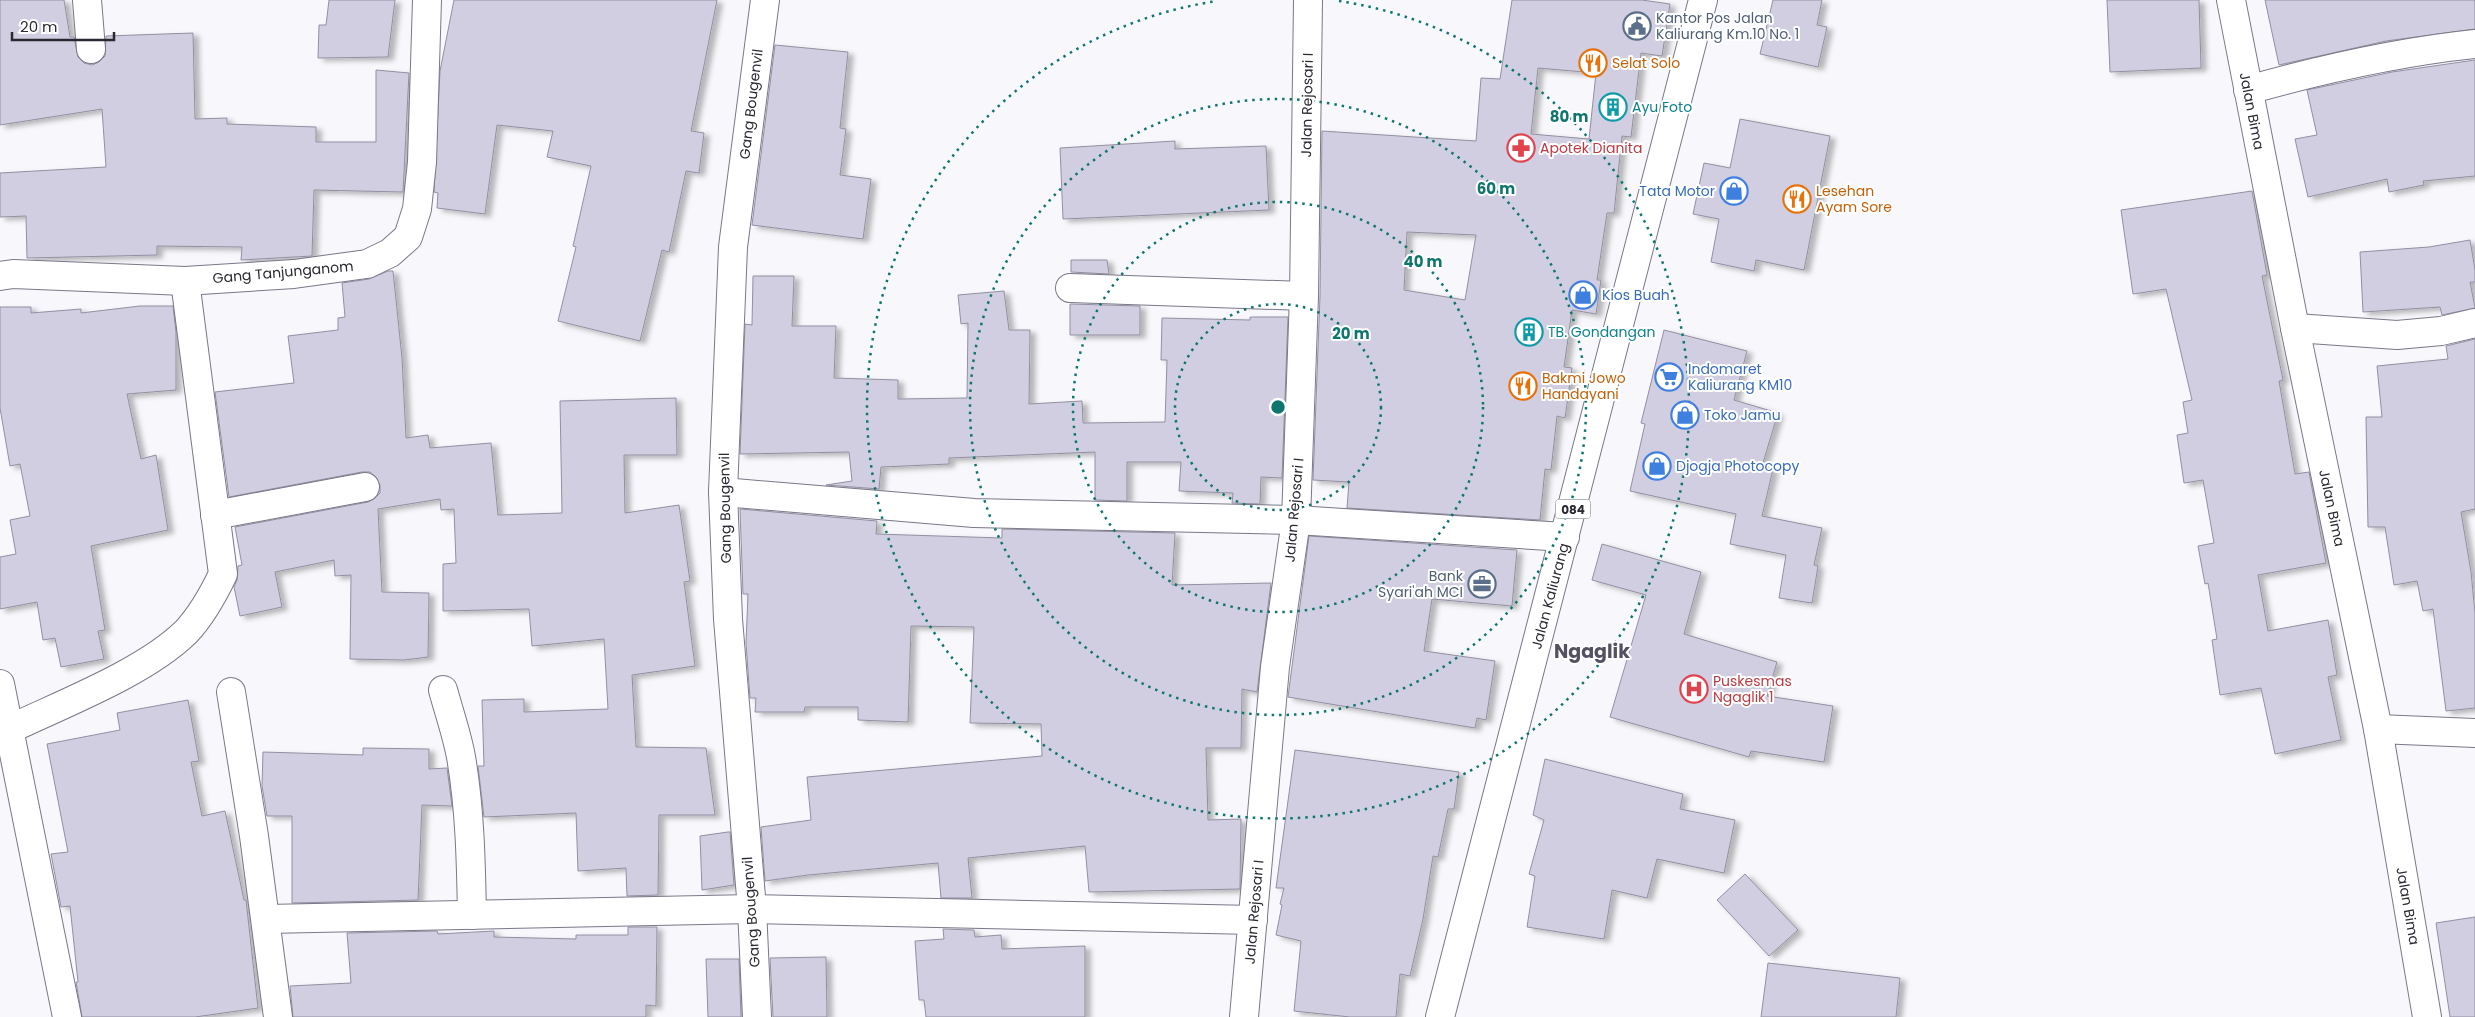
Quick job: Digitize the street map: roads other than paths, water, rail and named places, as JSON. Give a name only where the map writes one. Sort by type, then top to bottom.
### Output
[{"type":"street","points":[[87,0],[91,49]]},
{"type":"street","name":"Gang Tanjunganom","points":[[0,276],[13,274],[185,281],[294,274],[367,264],[390,253],[408,237],[418,209],[422,162],[427,0]]},
{"type":"street","name":"Gang Bougenvil","points":[[757,1017],[752,909],[728,619],[723,492],[733,247],[765,0]]},
{"type":"street","name":"Jalan Rejosari I","points":[[1244,1017],[1275,667],[1296,520],[1304,296],[1308,0]]},
{"type":"street","name":"Jalan Kaliurang","points":[[1440,1017],[1704,0]]},
{"type":"street","name":"Jalan Bima","points":[[2231,0],[2295,328],[2378,729],[2427,1017]]},
{"type":"street","points":[[2248,90],[2298,76],[2391,55],[2475,44]]},
{"type":"street","points":[[8,730],[140,666],[185,632],[208,604],[223,574],[185,281]]},
{"type":"street","points":[[1070,288],[1304,296]]},
{"type":"street","points":[[2295,328],[2397,335],[2441,331],[2475,323]]},
{"type":"street","points":[[216,515],[365,486]]},
{"type":"street","points":[[723,492],[974,512],[1296,520],[1565,537]]},
{"type":"street","points":[[0,684],[67,1017]]},
{"type":"street","points":[[443,690],[461,755],[466,789],[471,836],[472,915]]},
{"type":"street","points":[[231,692],[266,920],[278,1017]]},
{"type":"street","points":[[2378,729],[2475,732]]},
{"type":"street","points":[[266,920],[752,909],[1253,920]]},
{"type":"place","name":"Kantor Pos Jalan Kaliurang Km.10 No. 1","points":[[1637,26]]},
{"type":"place","name":"Selat Solo","points":[[1593,63]]},
{"type":"place","name":"Ayu Foto","points":[[1613,107]]},
{"type":"place","name":"Apotek Dianita","points":[[1521,148]]},
{"type":"place","name":"Tata Motor","points":[[1734,191]]},
{"type":"place","name":"Lesehan Ayam Sore","points":[[1797,199]]},
{"type":"place","name":"Kios Buah","points":[[1583,295]]},
{"type":"place","name":"TB. Gondangan","points":[[1529,332]]},
{"type":"place","name":"Indomaret Kaliurang KM10","points":[[1669,377]]},
{"type":"place","name":"Bakmi Jowo Handayani","points":[[1523,386]]},
{"type":"place","name":"Toko Jamu","points":[[1685,415]]},
{"type":"place","name":"Djogja Photocopy","points":[[1657,466]]},
{"type":"place","name":"Bank Syari'ah MCI","points":[[1482,584]]},
{"type":"place","name":"Puskesmas Ngaglik 1","points":[[1694,689]]},
{"type":"district","name":"Ngaglik","points":[[1592,651]]}]
